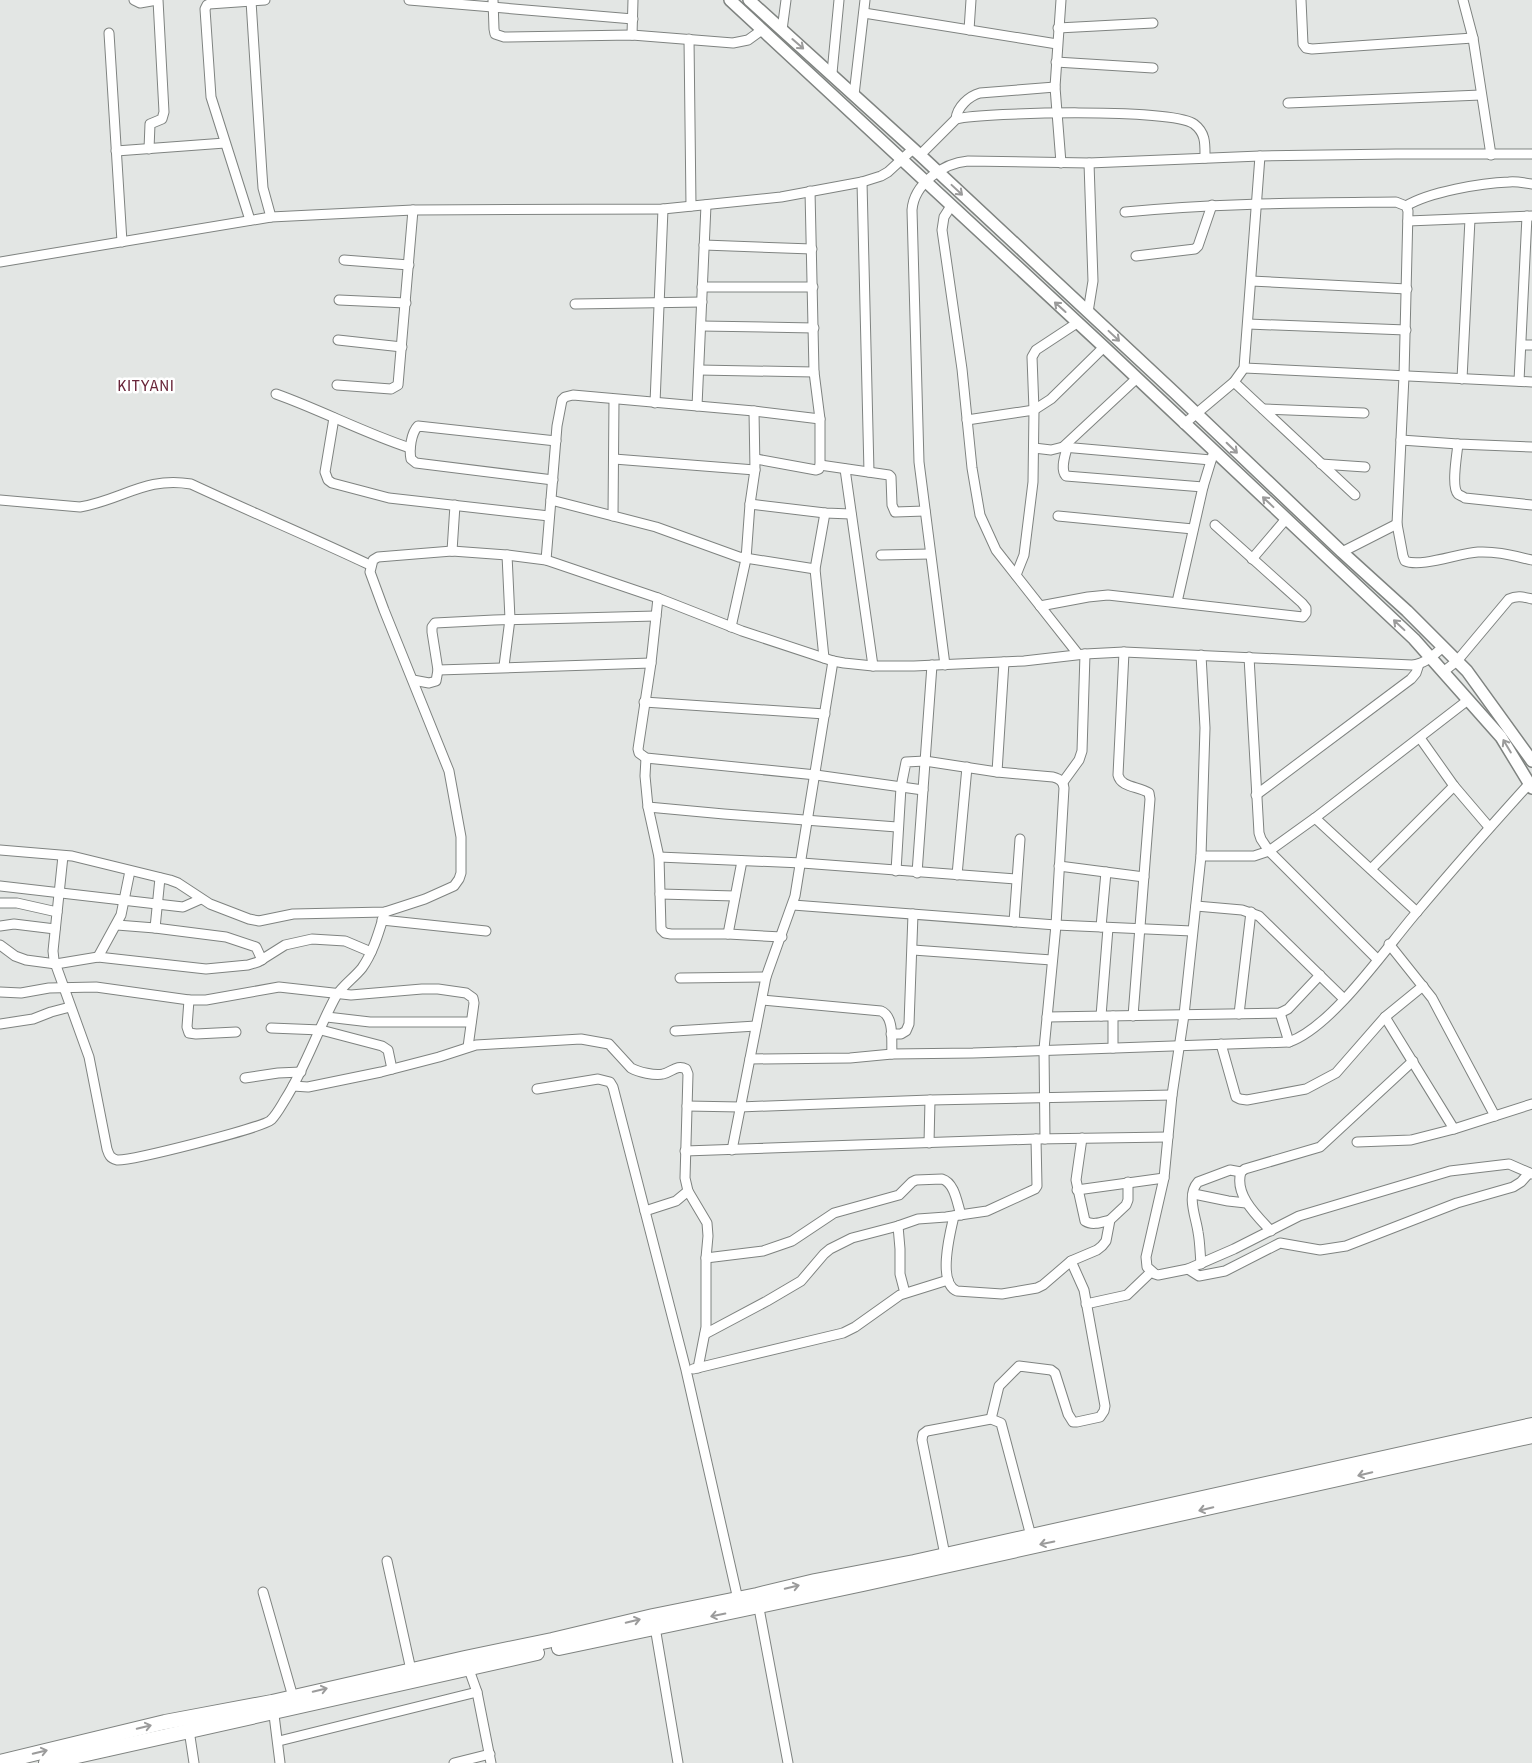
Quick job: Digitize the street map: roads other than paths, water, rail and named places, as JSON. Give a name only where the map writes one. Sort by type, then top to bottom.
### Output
[{"type":"main road","points":[[730,0],[1104,347],[1184,424],[1212,456],[1286,520],[1414,639],[1501,737],[1531,786]]},
{"type":"main road","points":[[749,0],[832,73],[1407,611],[1467,671],[1532,761]]},
{"type":"main road","points":[[862,1578],[945,1555],[1532,1425]]},
{"type":"main road","points":[[98,1744],[164,1722],[273,1707],[293,1697],[412,1670],[467,1663],[552,1640],[758,1601],[815,1581],[862,1578],[1532,1436]]},
{"type":"main road","points":[[0,1762],[189,1730],[273,1707],[467,1663],[655,1627],[739,1604]]},
{"type":"main road","points":[[46,1763],[81,1748]]},
{"type":"street","points":[[134,0],[140,3],[157,0],[164,112],[162,119],[152,122],[149,127],[149,149]]},
{"type":"street","points":[[250,220],[210,97],[205,9],[209,4],[265,0]]},
{"type":"street","points":[[409,0],[493,4],[633,19]]},
{"type":"street","points":[[632,35],[633,0]]},
{"type":"street","points":[[782,30],[786,0]]},
{"type":"street","points":[[832,73],[839,0]]},
{"type":"street","points":[[854,95],[865,0]]},
{"type":"street","points":[[968,30],[971,0]]},
{"type":"street","points":[[1061,0],[1055,87],[1061,163]]},
{"type":"street","points":[[1301,0],[1303,44],[1312,49],[1473,38]]},
{"type":"street","points":[[1463,0],[1473,38],[1492,155]]},
{"type":"street","points":[[251,1],[263,188],[271,217]]},
{"type":"street","points":[[493,4],[495,34],[504,37],[632,35],[733,43],[748,40],[762,30]]},
{"type":"street","points":[[864,13],[1057,44]]},
{"type":"street","points":[[1058,28],[1153,23]]},
{"type":"street","points":[[109,33],[122,242]]},
{"type":"street","points":[[689,39],[691,206]]},
{"type":"street","points":[[1056,62],[1153,68]]},
{"type":"street","points":[[0,262],[271,217],[413,210],[663,209],[781,197],[862,182],[881,176],[901,160],[917,152],[956,119],[959,109],[974,95],[1055,87]]},
{"type":"street","points":[[1288,103],[1481,95]]},
{"type":"street","points":[[956,119],[1057,112],[1145,114],[1192,122],[1205,138],[1205,158]]},
{"type":"street","points":[[116,151],[225,143]]},
{"type":"street","points":[[945,665],[919,462],[912,210],[914,198],[926,182],[938,172],[953,164],[968,161],[1089,163],[1260,156],[1532,154]]},
{"type":"street","points":[[1184,424],[1234,382],[1244,368],[1260,156]]},
{"type":"street","points":[[1088,312],[1093,282],[1089,163]]},
{"type":"street","points":[[862,182],[869,472]]},
{"type":"street","points":[[1125,212],[1257,203],[1396,202],[1406,206],[1420,199],[1469,187],[1509,182],[1532,184]]},
{"type":"street","points":[[756,459],[816,470],[820,469],[820,419],[814,372],[810,191]]},
{"type":"street","points":[[697,406],[706,205]]},
{"type":"street","points":[[1136,256],[1195,249],[1198,246],[1212,205]]},
{"type":"street","points":[[951,206],[942,223],[942,230],[972,468],[980,514],[996,550],[1040,606],[1082,654],[1082,751],[1079,760],[1063,782]]},
{"type":"street","points":[[1406,206],[1408,211],[1406,330],[1397,524],[1403,556],[1405,561],[1410,563],[1476,552],[1502,553],[1532,560]]},
{"type":"street","points":[[655,403],[663,209]]},
{"type":"street","points":[[337,385],[395,388],[398,385],[413,210]]},
{"type":"street","points":[[1408,221],[1530,216],[1527,315],[1519,382]]},
{"type":"street","points":[[1462,378],[1470,219]]},
{"type":"street","points":[[704,245],[812,249]]},
{"type":"street","points":[[344,260],[409,265]]},
{"type":"street","points":[[1251,281],[1407,289]]},
{"type":"street","points":[[702,287],[813,287]]},
{"type":"street","points":[[339,300],[406,304]]},
{"type":"street","points":[[575,304],[702,302]]},
{"type":"street","points":[[1016,575],[1024,555],[1033,482],[1034,410],[1032,357],[1036,350],[1077,323]]},
{"type":"street","points":[[1248,324],[1406,330]]},
{"type":"street","points":[[701,326],[814,328]]},
{"type":"street","points":[[338,340],[402,347]]},
{"type":"street","points":[[1522,345],[1532,345]]},
{"type":"street","points":[[967,420],[1034,410],[1051,400],[1104,347]]},
{"type":"street","points":[[1244,368],[1532,382]]},
{"type":"street","points":[[699,370],[814,372]]},
{"type":"street","points":[[1136,379],[1065,447],[1064,473],[1066,476],[1203,487]]},
{"type":"street","points":[[1234,382],[1355,495]]},
{"type":"street","points":[[276,394],[304,404],[388,441],[410,448]]},
{"type":"street","points":[[546,560],[556,441],[565,396],[573,395],[754,411],[820,419]]},
{"type":"street","points":[[613,516],[614,400]]},
{"type":"street","points":[[1263,409],[1364,413]]},
{"type":"street","points":[[731,627],[746,559],[756,459],[754,411]]},
{"type":"street","points":[[334,418],[325,472],[328,480],[332,483],[389,498],[549,516]]},
{"type":"street","points":[[553,480],[416,463],[411,459],[410,448],[414,431],[418,426],[556,441]]},
{"type":"street","points":[[1400,440],[1532,447]]},
{"type":"street","points":[[1458,444],[1454,481],[1458,495],[1465,498],[1532,505]]},
{"type":"street","points":[[1034,448],[1052,450],[1065,447],[1212,456],[1193,529],[1178,602]]},
{"type":"street","points":[[614,459],[755,470]]},
{"type":"street","points":[[1321,464],[1365,467]]},
{"type":"street","points":[[820,465],[885,473],[892,478],[892,505],[895,512],[925,511]]},
{"type":"street","points":[[845,469],[873,666]]},
{"type":"street","points":[[0,500],[80,507],[142,487],[167,482],[191,484],[270,522],[370,565]]},
{"type":"street","points":[[551,500],[656,528],[746,559],[815,569]]},
{"type":"street","points":[[750,504],[825,513],[852,514]]},
{"type":"street","points":[[452,551],[455,505]]},
{"type":"street","points":[[732,1150],[766,977],[793,905],[802,864],[825,714],[828,660],[815,569],[825,513]]},
{"type":"street","points":[[1058,516],[1193,529]]},
{"type":"street","points":[[1252,559],[1286,520]]},
{"type":"street","points":[[1342,552],[1397,524]]},
{"type":"street","points":[[1040,606],[1098,596],[1178,602],[1303,617],[1306,613],[1306,608],[1302,603],[1215,525]]},
{"type":"street","points":[[63,856],[53,952],[70,1007],[89,1057],[107,1149],[112,1159],[121,1160],[260,1126],[269,1122],[276,1114],[301,1072],[337,995],[361,968],[371,952],[384,916],[454,886],[461,873],[461,837],[452,781],[370,572],[370,565],[378,557],[452,551],[546,560],[658,598],[731,627],[828,660],[873,666],[932,666],[1004,662],[1124,652],[1419,664],[1443,647]]},
{"type":"street","points":[[881,556],[930,554]]},
{"type":"street","points":[[504,666],[510,619],[507,555]]},
{"type":"street","points":[[1443,672],[1457,661],[1509,599],[1520,596],[1532,599]]},
{"type":"street","points":[[658,598],[639,753],[646,758],[816,775],[923,790]]},
{"type":"street","points":[[413,680],[433,683],[436,681],[438,670],[432,632],[432,627],[435,623],[510,619],[656,616]]},
{"type":"street","points":[[1124,652],[1118,775],[1119,780],[1124,783],[1145,790],[1149,793],[1150,799],[1133,1016]]},
{"type":"street","points":[[1188,1269],[1199,1276],[1225,1271],[1280,1243],[1320,1250],[1346,1246],[1457,1203],[1513,1187],[1530,1173],[1509,1164],[1457,1169],[1299,1216],[1234,1250],[1188,1269],[1158,1275],[1146,1267],[1146,1257],[1164,1178],[1172,1095],[1184,1015],[1201,856],[1205,728],[1201,655]]},
{"type":"street","points":[[1249,657],[1256,795],[1261,839],[1269,851],[1377,959]]},
{"type":"street","points":[[997,772],[1004,662]]},
{"type":"street","points":[[438,670],[504,666],[651,663]]},
{"type":"street","points":[[1256,795],[1411,680],[1419,664]]},
{"type":"street","points":[[917,873],[932,666]]},
{"type":"street","points":[[1201,856],[1254,856],[1269,851],[1315,818],[1468,700]]},
{"type":"street","points":[[644,702],[825,714]]},
{"type":"street","points":[[1420,738],[1454,786],[1489,827]]},
{"type":"street","points":[[646,758],[645,776],[648,806],[659,857],[661,930],[664,933],[782,937]]},
{"type":"street","points":[[705,1334],[768,1301],[801,1281],[830,1249],[852,1238],[918,1219],[958,1216],[994,1209],[1035,1189],[1037,1186],[1045,1098],[1044,1050],[1056,925],[1063,782],[1053,777],[997,772],[925,761],[911,760],[906,762],[901,787],[897,827],[896,871]]},
{"type":"street","points":[[957,875],[967,767]]},
{"type":"street","points":[[1371,869],[1454,786]]},
{"type":"street","points":[[750,1060],[1289,1042],[1298,1039],[1344,999],[1489,827],[1531,786]]},
{"type":"street","points":[[648,806],[808,821],[897,827]]},
{"type":"street","points":[[1315,818],[1417,912]]},
{"type":"street","points":[[1014,922],[1020,839]]},
{"type":"street","points":[[0,850],[72,856],[160,878],[178,883],[201,899],[249,919],[259,921],[293,914],[384,916],[486,931]]},
{"type":"street","points":[[659,857],[802,864],[1016,879]]},
{"type":"street","points":[[728,934],[742,861]]},
{"type":"street","points":[[1059,866],[1144,876]]},
{"type":"street","points":[[98,957],[117,925],[125,900],[130,871]]},
{"type":"street","points":[[1102,1016],[1106,872]]},
{"type":"street","points":[[154,928],[160,878]]},
{"type":"street","points":[[0,886],[183,908],[201,899]]},
{"type":"street","points":[[660,894],[735,896]]},
{"type":"street","points":[[0,902],[16,903],[57,912]]},
{"type":"street","points":[[793,905],[1056,925],[1192,932]]},
{"type":"street","points":[[1196,906],[1251,912],[1259,916],[1344,999]]},
{"type":"street","points":[[1240,1014],[1251,912]]},
{"type":"street","points":[[890,1034],[906,1032],[910,1024],[913,914]]},
{"type":"street","points":[[0,926],[14,924],[55,929]]},
{"type":"street","points":[[117,925],[226,937],[252,945],[258,950],[262,960]]},
{"type":"street","points":[[0,945],[15,956],[26,960],[56,964],[98,957],[206,969],[248,966],[262,960],[285,945],[312,939],[345,941],[371,952]]},
{"type":"street","points":[[1390,944],[1436,1006],[1494,1116]]},
{"type":"street","points":[[913,950],[1052,960]]},
{"type":"street","points":[[1047,1017],[1280,1013],[1288,1009],[1320,975]]},
{"type":"street","points":[[680,978],[766,977]]},
{"type":"street","points":[[0,992],[22,993],[64,986],[96,987],[189,1000],[206,1000],[279,987],[337,995],[445,989],[466,993],[473,998],[474,1003],[468,1047]]},
{"type":"street","points":[[1221,1044],[1236,1097],[1247,1100],[1306,1089],[1336,1073],[1386,1017],[1423,986]]},
{"type":"street","points":[[189,1000],[187,1026],[189,1033],[236,1032]]},
{"type":"street","points":[[762,1000],[886,1013],[888,1016],[892,1054]]},
{"type":"street","points":[[0,1024],[33,1019],[70,1007]]},
{"type":"street","points":[[1280,1013],[1289,1042]]},
{"type":"street","points":[[1113,1016],[1113,1048]]},
{"type":"street","points":[[327,1017],[370,1022],[471,1022]]},
{"type":"street","points":[[1386,1017],[1454,1128]]},
{"type":"street","points":[[675,1031],[756,1026]]},
{"type":"street","points":[[271,1028],[321,1030],[386,1048],[392,1069]]},
{"type":"street","points":[[293,1086],[308,1088],[439,1057],[468,1047],[581,1039],[609,1044],[635,1070],[664,1074],[678,1067],[686,1069],[688,1074],[685,1178],[688,1191],[706,1223],[708,1236],[705,1334],[698,1368]]},
{"type":"street","points":[[1201,1264],[1198,1230],[1192,1207],[1198,1182],[1230,1170],[1241,1172],[1245,1169],[1320,1147],[1413,1061]]},
{"type":"street","points":[[245,1078],[301,1072]]},
{"type":"street","points":[[537,1089],[598,1079],[610,1082],[613,1087],[686,1370],[739,1604]]},
{"type":"street","points":[[687,1106],[740,1107],[930,1100],[1172,1095]]},
{"type":"street","points":[[929,1143],[930,1100]]},
{"type":"street","points":[[1357,1142],[1411,1140],[1532,1104]]},
{"type":"street","points":[[685,1151],[1040,1139],[1168,1137]]},
{"type":"street","points":[[1082,1138],[1076,1180],[1085,1221],[1089,1224],[1094,1224],[1110,1220],[1126,1205],[1128,1200],[1128,1182]]},
{"type":"street","points":[[1241,1172],[1240,1182],[1246,1203],[1271,1231]]},
{"type":"street","points":[[706,1258],[763,1251],[785,1244],[799,1237],[834,1213],[899,1195],[916,1180],[942,1178],[952,1187],[958,1216],[946,1252],[949,1285],[952,1290],[957,1291],[1002,1294],[1037,1288],[1070,1262],[1097,1250],[1106,1241],[1110,1220]]},
{"type":"street","points":[[1077,1190],[1164,1178]]},
{"type":"street","points":[[645,1211],[676,1202],[688,1191]]},
{"type":"street","points":[[1194,1194],[1246,1203]]},
{"type":"street","points":[[898,1226],[900,1274],[905,1293]]},
{"type":"street","points":[[991,1419],[999,1386],[1016,1368],[1024,1366],[1051,1370],[1054,1373],[1068,1414],[1073,1422],[1092,1419],[1102,1415],[1105,1406],[1086,1304],[1081,1282],[1070,1262]]},
{"type":"street","points":[[1086,1304],[1127,1295],[1151,1272]]},
{"type":"street","points":[[686,1370],[843,1334],[855,1328],[885,1305],[905,1293],[948,1280]]},
{"type":"street","points":[[945,1555],[922,1440],[923,1434],[927,1431],[991,1419],[1001,1423],[1031,1536]]},
{"type":"street","points":[[387,1561],[412,1670]]},
{"type":"street","points":[[263,1592],[293,1697]]},
{"type":"street","points":[[758,1601],[788,1763]]},
{"type":"street","points":[[655,1627],[678,1763]]},
{"type":"street","points":[[454,1763],[490,1759],[477,1692],[467,1663]]},
{"type":"street","points":[[279,1741],[477,1692]]},
{"type":"street","points":[[273,1707],[279,1741],[280,1763]]},
{"type":"street","points":[[189,1730],[194,1763]]},
{"type":"district","name":"KITYANI","points":[[146,385]]}]
